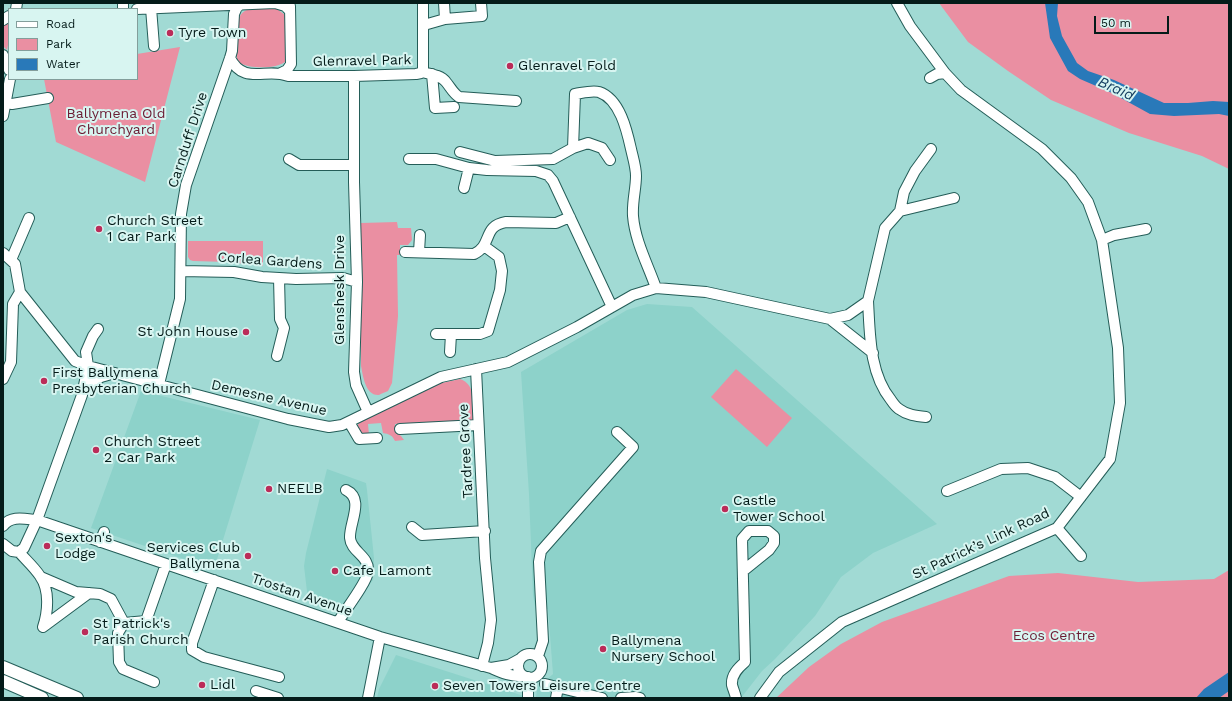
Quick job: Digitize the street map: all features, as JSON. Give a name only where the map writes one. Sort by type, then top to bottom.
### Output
[{"type":"main road","points":[[3,667],[77,698]]},
{"type":"main road","points":[[3,681],[42,698]]},
{"type":"street","points":[[138,9],[275,3],[290,7],[291,64],[287,70],[281,73]]},
{"type":"street","name":"Glenravel Park","points":[[230,58],[238,69],[249,74],[281,73],[288,76],[354,76],[412,75],[427,73],[423,3]]},
{"type":"street","points":[[444,3],[445,19]]},
{"type":"street","points":[[424,25],[445,19],[482,16],[482,3]]},
{"type":"street","name":"St Patrick’s Link Road","points":[[760,698],[779,672],[842,622],[1057,528],[1110,459],[1120,404],[1118,348],[1102,240],[1088,202],[1071,178],[1042,149],[961,90],[945,73],[910,26],[896,3]]},
{"type":"street","name":"Carnduff Drive","points":[[159,384],[180,299],[181,214],[186,185],[232,51],[234,14],[237,7],[242,4]]},
{"type":"street","points":[[151,8],[154,46]]},
{"type":"street","points":[[3,55],[8,68]]},
{"type":"street","name":"Glenravel Park","points":[[291,64],[305,76]]},
{"type":"street","points":[[427,73],[444,80],[452,92],[465,99],[516,101]]},
{"type":"street","points":[[427,73],[435,108],[454,107]]},
{"type":"street","points":[[930,78],[937,74],[945,73]]},
{"type":"street","name":"Glenshesk Drive","points":[[354,76],[354,165],[357,282],[354,372],[356,385],[368,412]]},
{"type":"street","points":[[3,116],[10,80]]},
{"type":"street","points":[[572,148],[575,94],[596,92],[604,94],[620,113],[627,131],[636,176],[633,207],[634,225],[639,246],[656,288],[706,292],[830,320],[873,353]]},
{"type":"street","points":[[6,103],[12,104],[48,98]]},
{"type":"street","points":[[460,152],[495,161],[553,159],[572,148],[588,143],[602,148],[610,160]]},
{"type":"street","points":[[926,417],[913,416],[898,409],[886,393],[877,371],[873,353],[868,301],[885,228],[900,211],[904,192],[915,171],[931,149]]},
{"type":"street","points":[[289,159],[298,165],[354,165]]},
{"type":"street","points":[[409,159],[436,159],[469,168],[487,170],[536,171],[545,173],[551,177],[612,307]]},
{"type":"street","points":[[464,188],[469,168]]},
{"type":"street","points":[[900,211],[954,198]]},
{"type":"street","points":[[405,252],[474,254],[484,246],[491,230],[498,224],[506,222],[556,223],[570,217]]},
{"type":"street","points":[[3,379],[11,362],[13,304],[20,292],[15,264],[6,255],[29,218]]},
{"type":"street","points":[[1102,240],[1114,235],[1146,229]]},
{"type":"street","points":[[419,252],[420,235]]},
{"type":"street","points":[[436,334],[480,334],[488,331],[491,327],[500,290],[502,271],[499,257],[484,246]]},
{"type":"street","name":"Corlea Gardens","points":[[181,271],[228,272],[296,279],[343,278],[357,282]]},
{"type":"street","points":[[277,356],[284,328],[280,319],[279,278]]},
{"type":"street","name":"Demesne Avenue","points":[[20,292],[72,358],[76,361],[88,363],[115,373],[311,424],[333,426],[349,422],[441,378],[508,362],[576,327],[633,295],[656,288]]},
{"type":"street","points":[[830,320],[848,314],[868,301]]},
{"type":"street","points":[[450,334],[450,352]]},
{"type":"street","points":[[19,552],[24,548],[46,505],[84,387],[88,363]]},
{"type":"street","name":"Tardree Grove","points":[[476,369],[478,425],[491,620],[486,667]]},
{"type":"street","points":[[84,387],[101,377],[115,373]]},
{"type":"street","points":[[349,422],[358,439],[377,438]]},
{"type":"street","points":[[406,431],[478,425]]},
{"type":"street","points":[[538,656],[543,641],[540,562],[541,551],[633,447],[617,432]]},
{"type":"street","points":[[946,491],[1001,469],[1028,468],[1055,477],[1081,497]]},
{"type":"street","points":[[338,622],[365,580],[368,571],[364,557],[351,541],[350,532],[355,511],[355,503],[352,494],[346,490]]},
{"type":"street","name":"Trostan Avenue","points":[[3,526],[10,520],[20,518],[37,520],[102,537],[166,564],[380,637],[486,667],[515,677],[529,677]]},
{"type":"street","points":[[412,527],[422,535],[485,532]]},
{"type":"street","points":[[1057,528],[1081,556]]},
{"type":"street","points":[[3,544],[12,551],[19,552],[41,577],[47,595],[47,616],[43,627],[89,594]]},
{"type":"street","points":[[124,623],[146,621],[166,564]]},
{"type":"street","points":[[736,698],[732,685],[732,678],[745,662],[743,571]]},
{"type":"street","points":[[41,577],[76,592],[100,594],[112,600],[124,623]]},
{"type":"street","points":[[214,580],[192,643],[192,650],[204,657],[280,677]]},
{"type":"street","points":[[124,623],[118,633],[119,662],[123,669],[154,682]]},
{"type":"street","points":[[368,698],[380,637]]},
{"type":"street","points":[[529,677],[539,674],[542,667],[542,663],[538,656],[531,654],[523,656],[520,659],[518,666],[521,673],[529,677],[545,684],[557,693],[602,698]]},
{"type":"street","name":"Trostan Avenue","points":[[486,667],[509,665],[520,659]]},
{"type":"street","points":[[528,698],[529,677]]},
{"type":"street","points":[[256,691],[278,698]]},
{"type":"street","points":[[621,698],[640,698]]},
{"type":"shaded area","name":"Castle Tower School","points":[[647,304],[692,307],[937,524],[873,553],[841,577],[815,616],[762,671],[741,698],[536,698],[537,688],[553,674],[548,609],[535,606],[533,595],[529,494],[521,372],[627,310]]},
{"type":"shaded area","points":[[141,391],[260,420],[214,569],[91,528]]},
{"type":"shaded area","points":[[327,469],[366,483],[374,558],[373,580],[348,614],[308,600],[304,566]]},
{"type":"shaded area","points":[[396,655],[530,698],[377,698],[379,689]]},
{"type":"green space","points":[[939,3],[1229,3],[1229,169],[1202,156],[1129,133],[1051,100],[968,42]]},
{"type":"green space","points":[[248,9],[277,9],[285,15],[286,51],[289,53],[289,56],[282,64],[271,67],[257,67],[240,63],[236,55],[239,18],[241,14]]},
{"type":"green space","points":[[8,20],[7,50],[3,46],[3,22]]},
{"type":"green space","name":"Ballymena Old Churchyard","points":[[180,47],[145,182],[56,142],[44,80],[138,80],[138,54]]},
{"type":"green space","points":[[397,222],[398,228],[411,228],[412,240],[408,245],[400,245],[400,255],[397,255],[398,316],[392,383],[388,391],[379,395],[374,394],[368,389],[361,366],[361,223]]},
{"type":"green space","points":[[188,241],[263,241],[263,266],[190,260],[188,257]]},
{"type":"green space","points":[[736,369],[792,418],[767,447],[711,397]]},
{"type":"green space","points":[[460,379],[469,386],[472,391],[473,420],[395,424],[396,432],[404,440],[395,441],[390,435],[383,433],[381,423],[368,424],[369,435],[362,435],[357,429],[358,424],[375,413],[437,384]]},
{"type":"green space","name":"Ecos Centre","points":[[1229,570],[1229,698],[776,698],[809,667],[841,644],[882,622],[1009,576],[1058,573],[1138,582],[1214,579]]},
{"type":"water","name":"Braid","points":[[1045,3],[1058,3],[1057,16],[1062,36],[1077,63],[1088,71],[1114,80],[1164,103],[1213,101],[1229,102],[1229,116],[1219,114],[1174,116],[1150,114],[1110,92],[1080,79],[1068,71],[1050,38]]},
{"type":"water","points":[[1229,672],[1229,691],[1219,698],[1196,698],[1204,689]]},
{"type":"place","name":"Tyre Town","points":[[170,33]]},
{"type":"place","name":"Glenravel Fold","points":[[510,66]]},
{"type":"place","name":"Church Street 1 Car Park","points":[[99,229]]},
{"type":"place","name":"St John House","points":[[246,332]]},
{"type":"place","name":"First Ballymena Presbyterian Church","points":[[44,381]]},
{"type":"place","name":"Church Street 2 Car Park","points":[[96,450]]},
{"type":"place","name":"NEELB","points":[[269,489]]},
{"type":"place","name":"Castle Tower School","points":[[725,509]]},
{"type":"place","name":"Sexton's Lodge","points":[[47,546]]},
{"type":"place","name":"Services Club Ballymena","points":[[248,556]]},
{"type":"place","name":"Cafe Lamont","points":[[335,571]]},
{"type":"place","name":"St Patrick's Parish Church","points":[[85,632]]},
{"type":"place","name":"Ballymena Nursery School","points":[[603,649]]},
{"type":"place","name":"Lidl","points":[[202,685]]},
{"type":"place","name":"Seven Towers Leisure Centre","points":[[435,686]]}]
